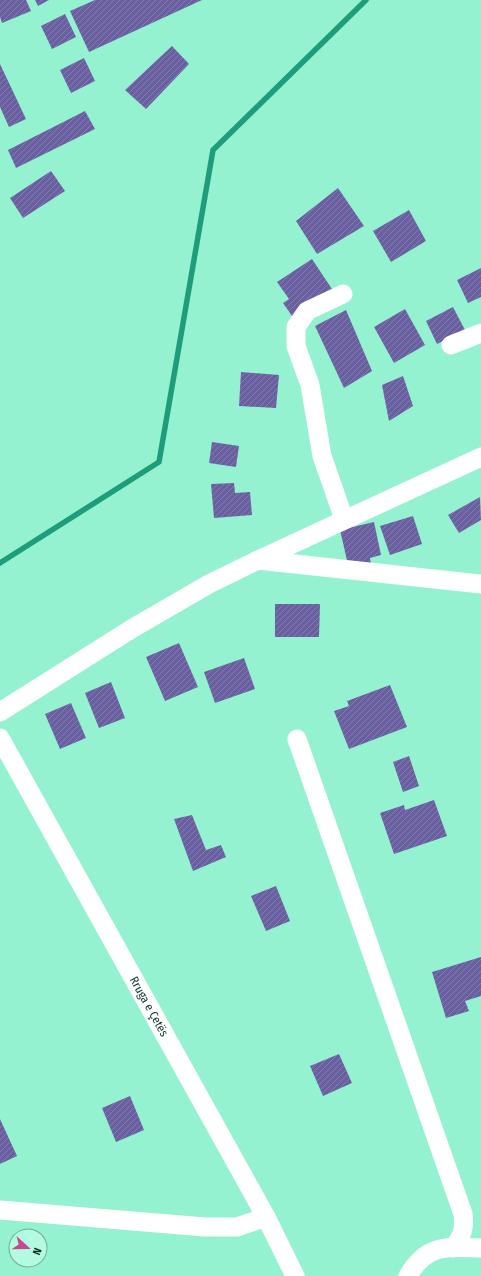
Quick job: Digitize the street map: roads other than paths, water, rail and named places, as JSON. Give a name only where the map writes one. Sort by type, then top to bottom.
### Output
[{"type":"street","points":[[343,294],[307,312],[296,327],[296,346],[310,385],[322,456],[344,520]]},
{"type":"street","points":[[451,345],[481,333]]},
{"type":"street","points":[[0,712],[133,628],[210,584],[258,560],[481,457]]},
{"type":"street","points":[[258,560],[481,584]]},
{"type":"street","name":"Rruga e Çetës","points":[[0,738],[266,1217],[295,1276]]},
{"type":"street","points":[[297,739],[462,1214],[464,1226],[459,1240],[453,1248]]},
{"type":"street","points":[[0,1210],[205,1227],[237,1227],[266,1217]]},
{"type":"street","points":[[408,1276],[415,1264],[425,1254],[439,1249],[481,1248]]},
{"type":"waterway","points":[[0,563],[159,462],[213,150],[366,0]]}]
